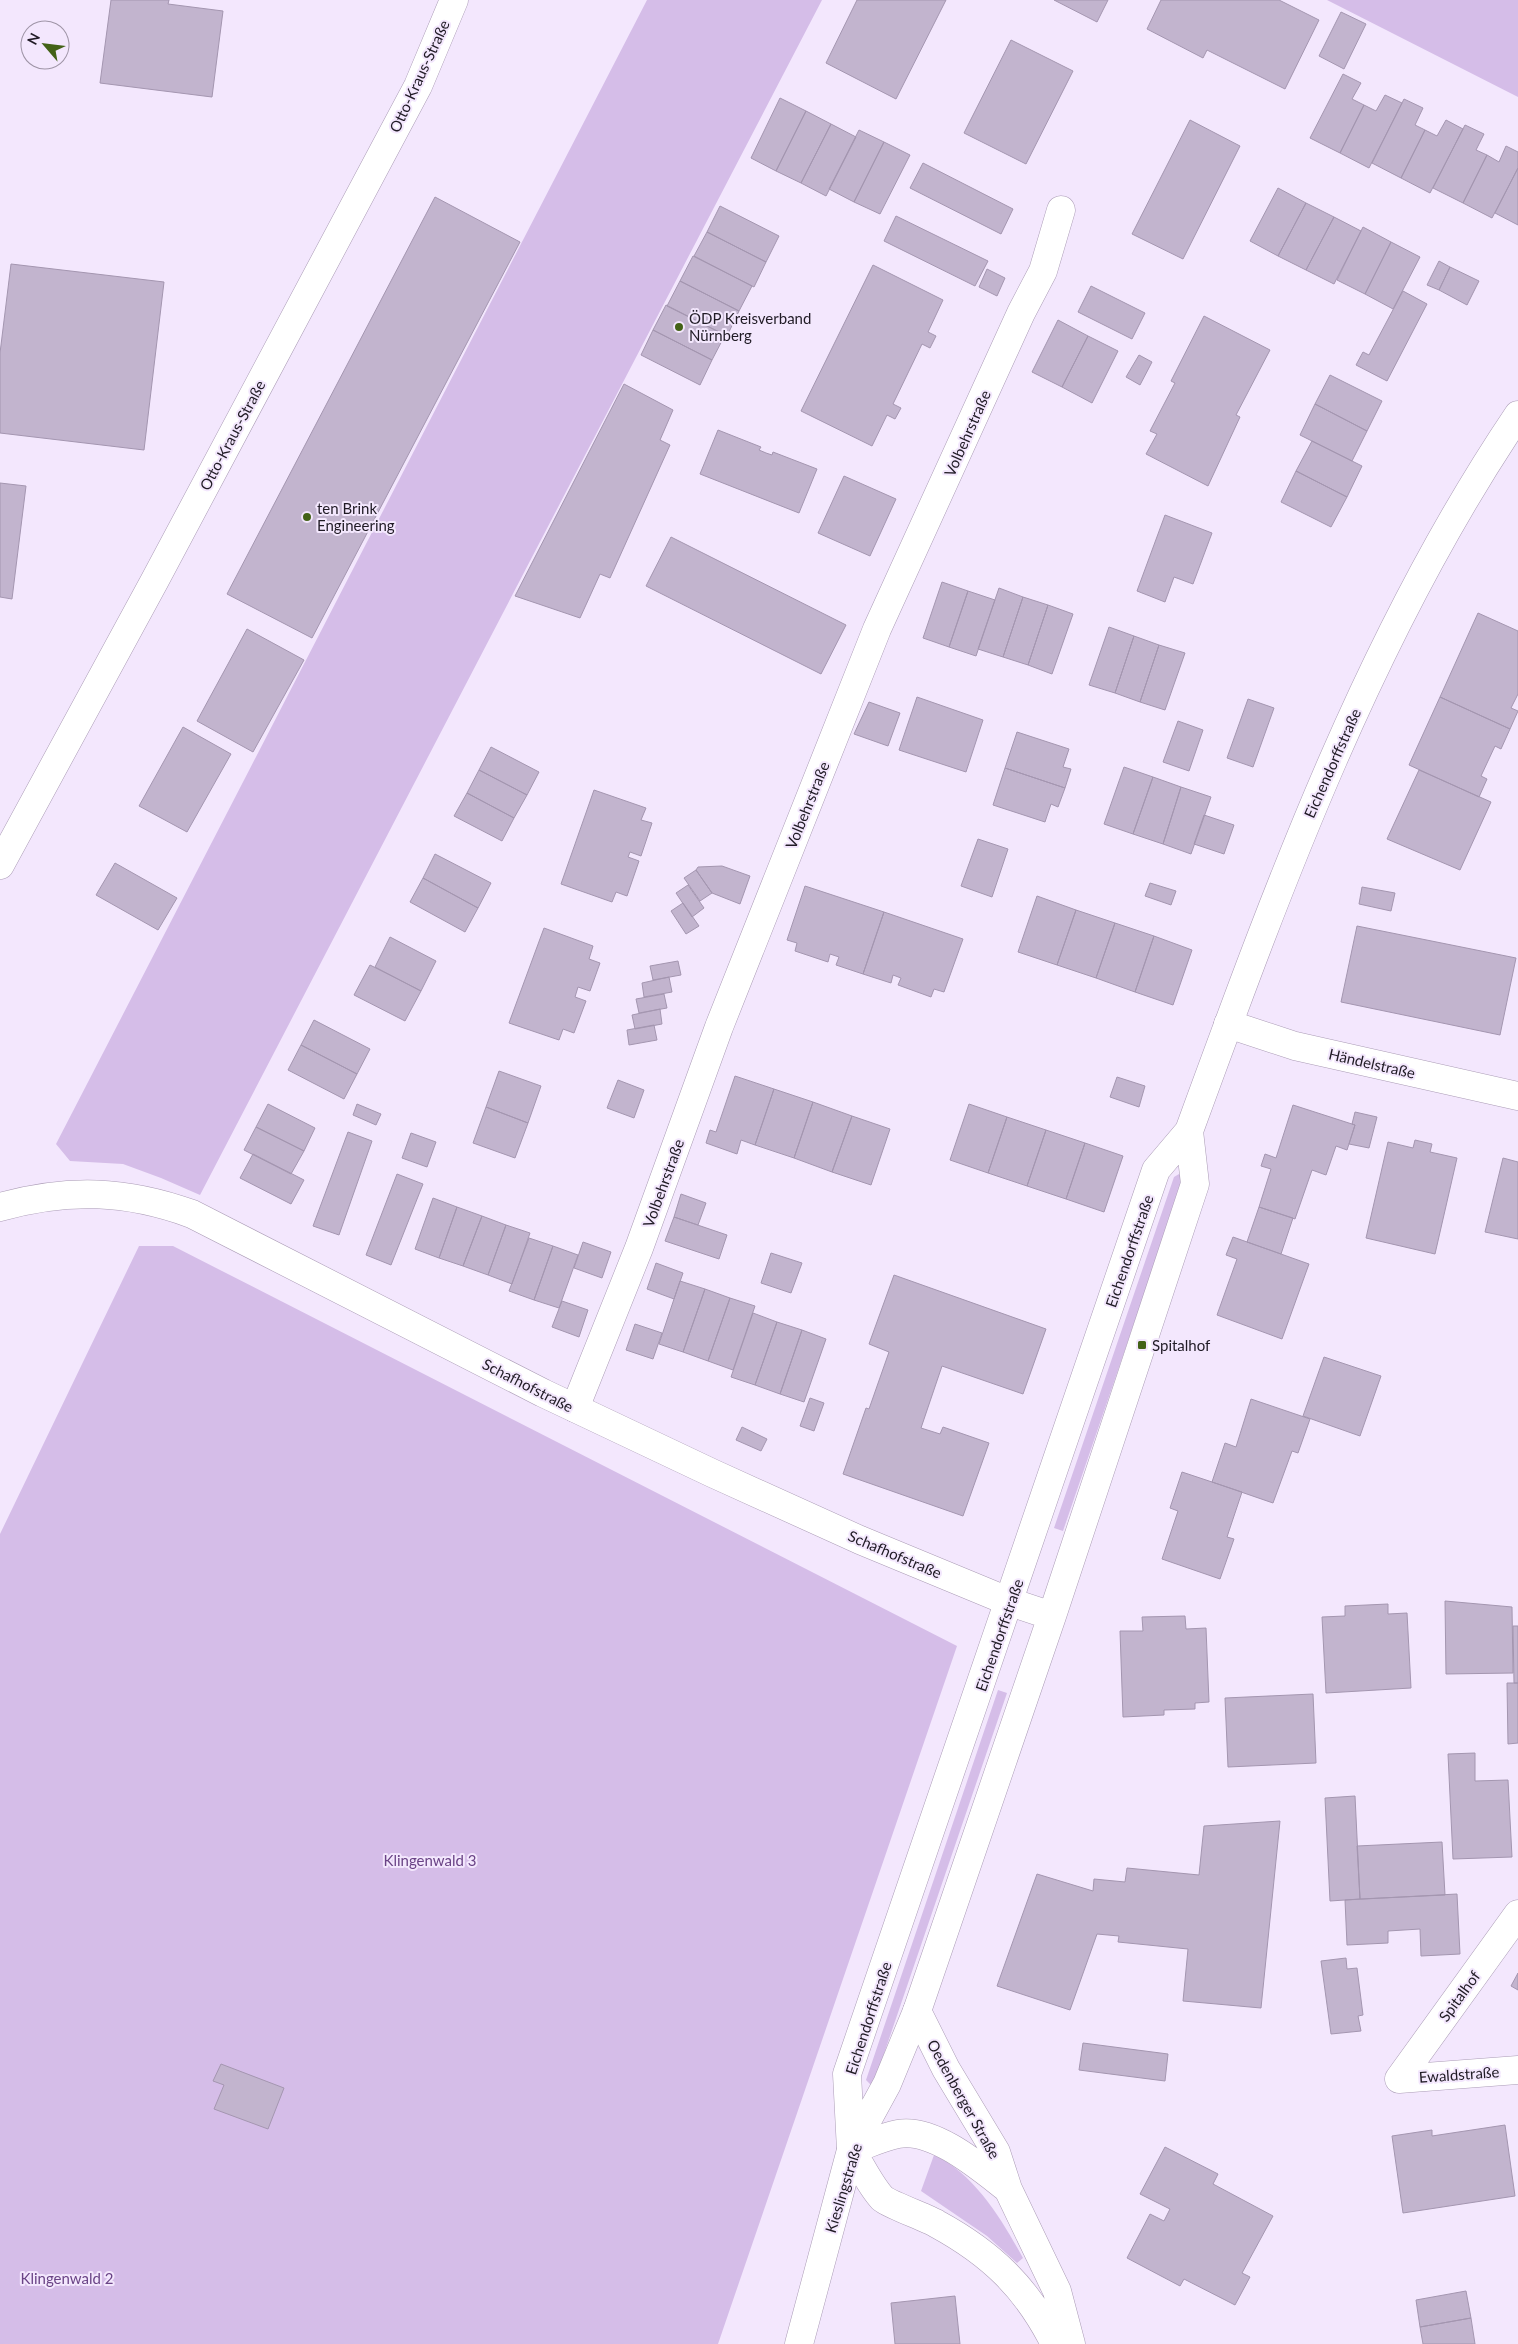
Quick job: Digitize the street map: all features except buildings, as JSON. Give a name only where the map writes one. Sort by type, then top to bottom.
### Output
[{"type":"street","name":"Otto-Kraus-Straße","points":[[0,865],[150,589],[418,86],[454,0]]},
{"type":"street","name":"Volbehrstraße","points":[[575,1408],[639,1248],[719,1027],[877,629],[1021,314],[1043,271],[1061,210]]},
{"type":"street","name":"Eichendorffstraße","points":[[851,2150],[847,2074],[1010,1602],[1156,1170],[1189,1131],[1305,822],[1362,697],[1441,540],[1484,467],[1518,415]]},
{"type":"street","name":"Händelstraße","points":[[1228,1024],[1295,1046],[1518,1096]]},
{"type":"street","name":"Eichendorffstraße","points":[[916,2011],[1052,1616],[1195,1184],[1189,1131]]},
{"type":"street","name":"Schafhofstraße","points":[[0,1206],[38,1197],[73,1193],[125,1196],[162,1203],[222,1228],[575,1408],[860,1540],[1010,1602],[1052,1616]]},
{"type":"street","name":"Spitalhof","points":[[1399,2079],[1518,1914]]},
{"type":"street","name":"Kieslingstraße","points":[[799,2344],[851,2150],[887,2084],[916,2011]]},
{"type":"street","name":"Oedenberger Straße","points":[[916,2011],[946,2069],[996,2152],[1008,2189],[1057,2291],[1071,2344]]},
{"type":"street","name":"Ewaldstraße","points":[[1399,2079],[1518,2070]]},
{"type":"street","name":"Oedenberger Straße","points":[[851,2150],[899,2133],[917,2135],[952,2147],[1008,2189]]},
{"type":"street","points":[[851,2150],[883,2199],[937,2224],[995,2262],[1027,2296],[1041,2316],[1055,2344]]},
{"type":"green space","points":[[647,0],[822,0],[200,1195],[123,1164],[70,1161],[56,1144]]},
{"type":"green space","points":[[1327,0],[1518,0],[1518,97]]},
{"type":"green space","points":[[1179,1174],[1183,1180],[1063,1531],[1054,1528],[1174,1177]]},
{"type":"green space","name":"Klingenwald 3","points":[[139,1246],[173,1246],[957,1646],[718,2344],[0,2344],[0,1534]]},
{"type":"green space","points":[[998,1690],[1007,1693],[874,2083],[871,2085],[866,2080]]},
{"type":"green space","points":[[934,2155],[949,2163],[962,2174],[986,2199],[1023,2258],[1017,2263],[987,2236],[921,2191]]},
{"type":"place","name":"ÖDP Kreisverband Nürnberg","points":[[679,327]]},
{"type":"place","name":"ten Brink Engineering","points":[[307,517]]},
{"type":"place","name":"Spitalhof","points":[[1142,1345]]},
{"type":"park label","name":"Klingenwald 2","points":[[67,2278]]}]
